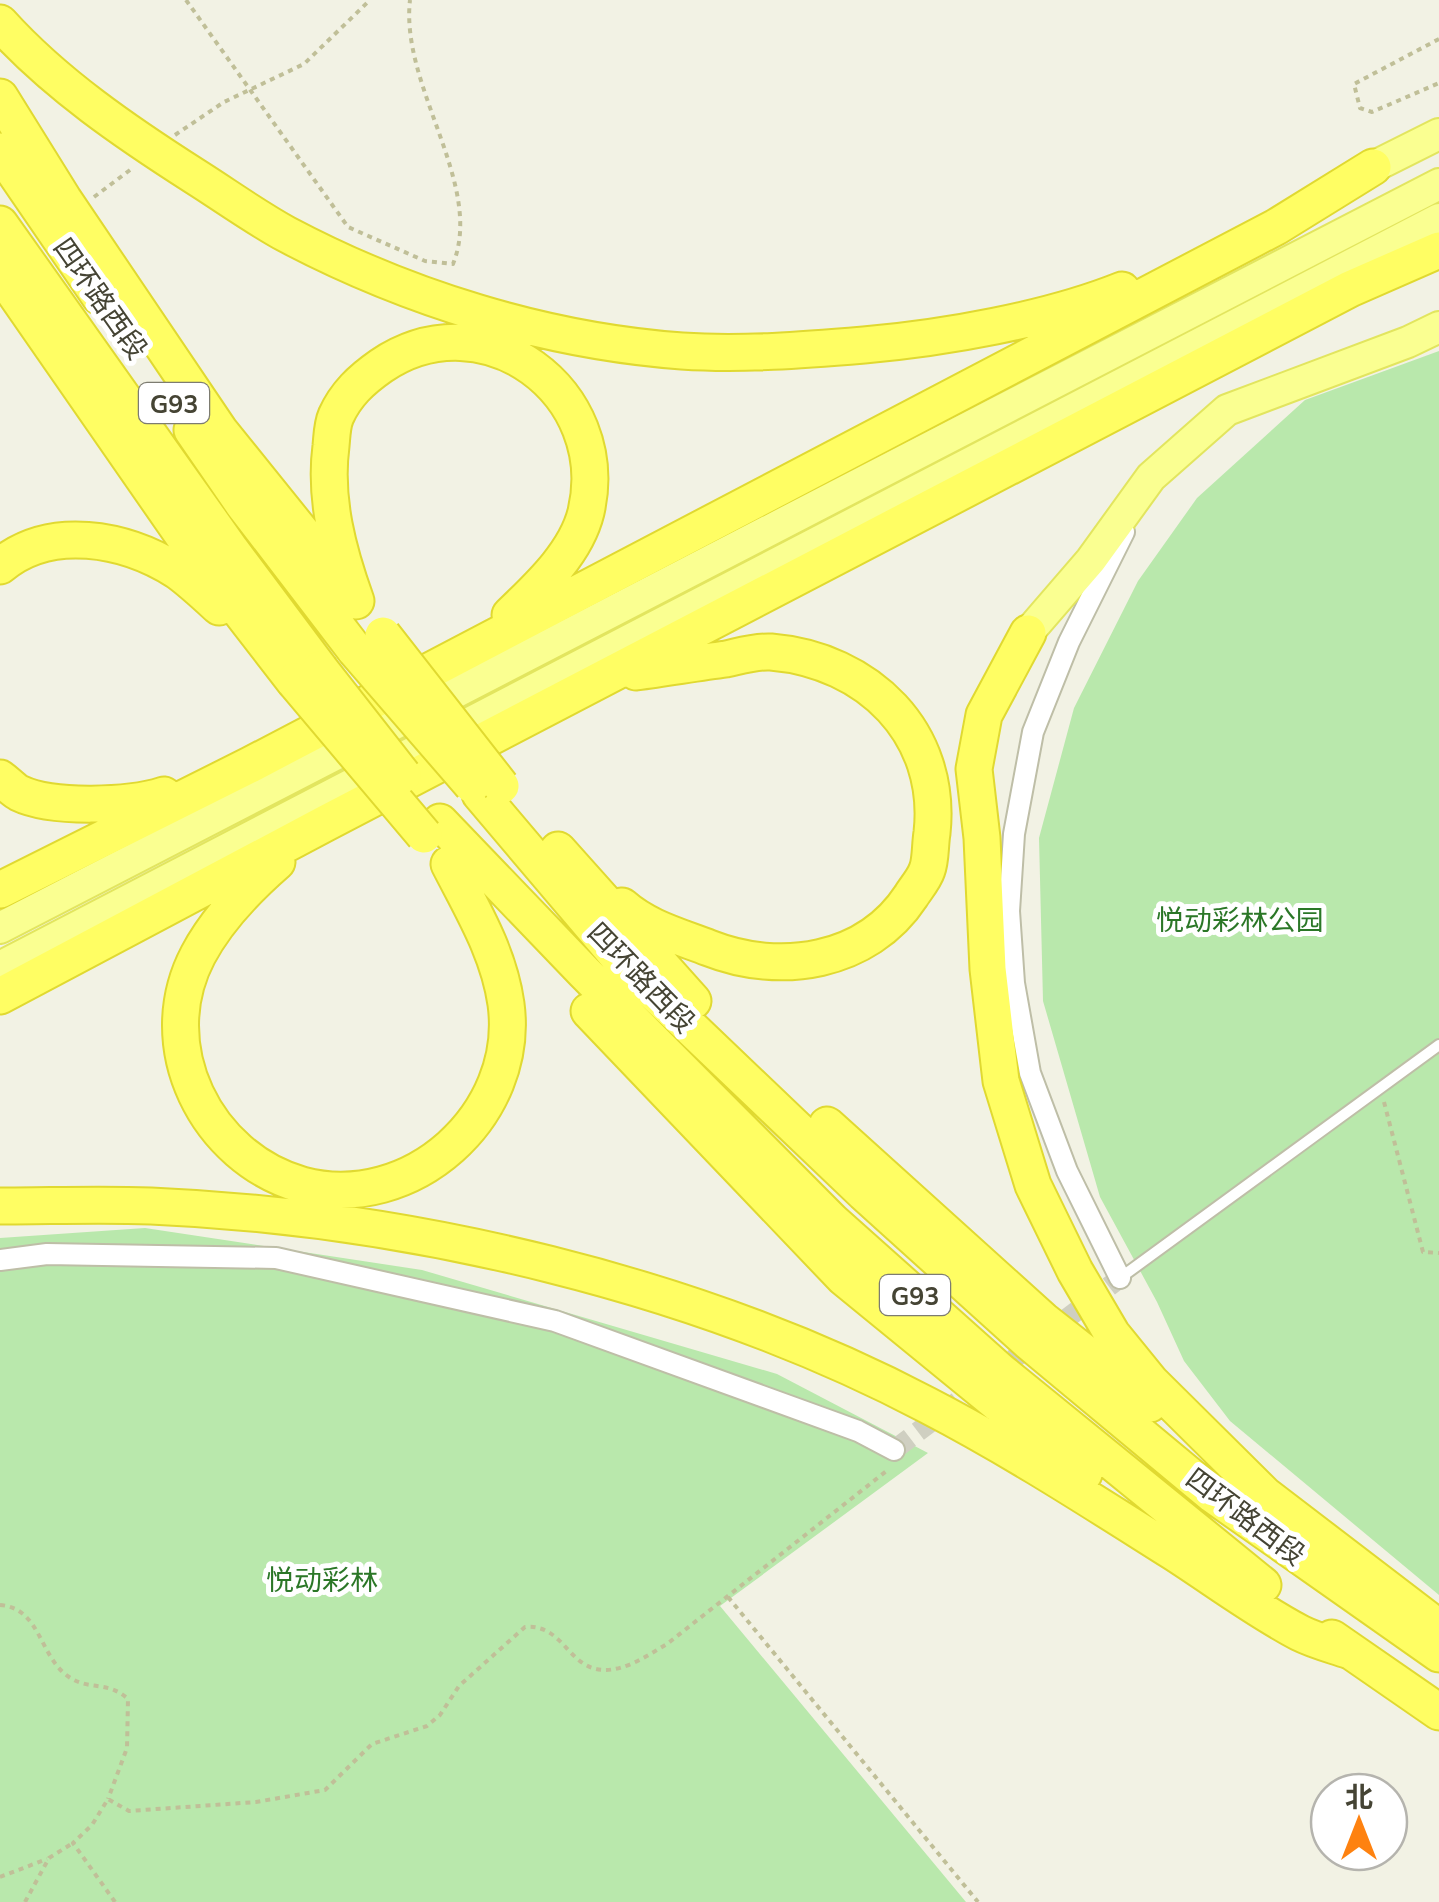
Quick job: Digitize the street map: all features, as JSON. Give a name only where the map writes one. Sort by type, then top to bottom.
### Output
[{"type":"highway","points":[[0,23],[23,48],[141,142],[284,233],[393,284],[479,314],[570,336],[683,351],[805,350],[914,341],[1010,322],[1114,293],[1276,227]]},
{"type":"highway","points":[[0,97],[64,200],[220,431],[356,601]]},
{"type":"highway","name":"四环路西段","points":[[0,151],[243,504],[369,642],[624,964],[1015,1330],[1214,1495],[1439,1654]]},
{"type":"highway","points":[[0,890],[250,765],[1276,227],[1373,166]]},
{"type":"highway","name":"四环路西段","points":[[0,224],[231,550],[307,675],[432,828],[584,972],[832,1221],[1029,1395],[1188,1527],[1350,1652],[1439,1712]]},
{"type":"highway","points":[[0,996],[1350,289],[1439,250]]},
{"type":"highway","points":[[0,272],[195,552],[307,675]]},
{"type":"highway","points":[[369,642],[333,526],[328,471],[335,418],[357,382],[394,357],[436,344],[476,342],[520,358],[556,386],[577,416],[589,461],[586,512],[568,551],[487,638]]},
{"type":"highway","points":[[0,566],[9,558],[55,540],[88,539],[143,556],[176,571],[307,675]]},
{"type":"highway","points":[[1028,633],[984,715],[974,769],[982,838],[988,969],[1001,1081],[1032,1185],[1112,1334],[1150,1382],[1265,1495]]},
{"type":"highway","points":[[490,790],[640,922],[740,960],[796,964],[858,946],[899,914],[928,870],[934,817],[932,780],[896,708],[859,680],[817,662],[769,652],[610,676]]},
{"type":"highway","points":[[0,778],[20,794],[74,804],[143,802],[250,765]]},
{"type":"highway","points":[[326,823],[264,874],[216,926],[196,957],[184,994],[182,1024],[187,1078],[204,1113],[225,1140],[258,1168],[303,1185],[338,1190],[378,1186],[417,1172],[445,1154],[468,1132],[488,1102],[501,1070],[507,1034],[506,1003],[490,942],[432,828]]},
{"type":"highway","points":[[565,858],[700,1009],[1043,1320],[1439,1628]]},
{"type":"highway","points":[[449,864],[844,1278],[1234,1591]]},
{"type":"highway","points":[[0,1206],[151,1206],[324,1222],[456,1244],[646,1291],[824,1357],[925,1404],[1048,1473],[1301,1633],[1350,1652]]},
{"type":"main road","points":[[1373,166],[1439,134]]},
{"type":"main road","points":[[0,928],[1439,184]]},
{"type":"main road","points":[[0,967],[1439,218]]},
{"type":"main road","points":[[1028,633],[1092,560],[1151,477],[1227,410],[1439,327]]},
{"type":"street","points":[[1120,1278],[1066,1171],[1030,1073],[1014,983],[1009,912],[1014,834],[1032,732],[1070,642],[1151,477]]},
{"type":"street","points":[[0,1260],[47,1254],[276,1258],[555,1320],[858,1430],[894,1450]]},
{"type":"lane","points":[[1120,1278],[1439,1045]]},
{"type":"path","points":[[186,0],[348,227],[425,261],[454,264],[460,248],[462,214],[440,132],[416,69],[408,17],[410,0]]},
{"type":"path","points":[[172,138],[224,102],[304,64],[370,0]]},
{"type":"path","points":[[1439,40],[1354,84],[1360,108],[1372,112],[1439,83]]},
{"type":"path","points":[[87,203],[130,170]]},
{"type":"path","points":[[1380,1088],[1424,1252],[1439,1253]]},
{"type":"path","points":[[108,1800],[129,1811],[256,1802],[325,1790],[372,1744],[427,1726],[440,1715],[459,1686],[525,1628],[539,1626],[552,1633],[577,1661],[594,1670],[628,1666],[667,1644],[888,1472],[894,1450]]},
{"type":"path","points":[[728,1597],[978,1902]]},
{"type":"path","points":[[0,1604],[14,1606],[28,1617],[70,1678],[96,1687],[116,1688],[128,1698],[127,1748],[108,1800],[92,1825],[49,1858],[0,1877]]},
{"type":"path","points":[[73,1843],[115,1902]]},
{"type":"path","points":[[24,1902],[49,1858]]},
{"type":"green space","name":"悦动彩林公园","points":[[1439,351],[1439,1595],[1230,1421],[1184,1361],[1100,1197],[1043,1001],[1039,838],[1074,708],[1138,581],[1197,498],[1305,400]]},
{"type":"green space","name":"悦动彩林","points":[[145,1228],[422,1270],[777,1374],[928,1453],[720,1606],[966,1902],[0,1902],[0,1238]]},
{"type":"tunnel","points":[[894,1450],[1120,1278]]}]
